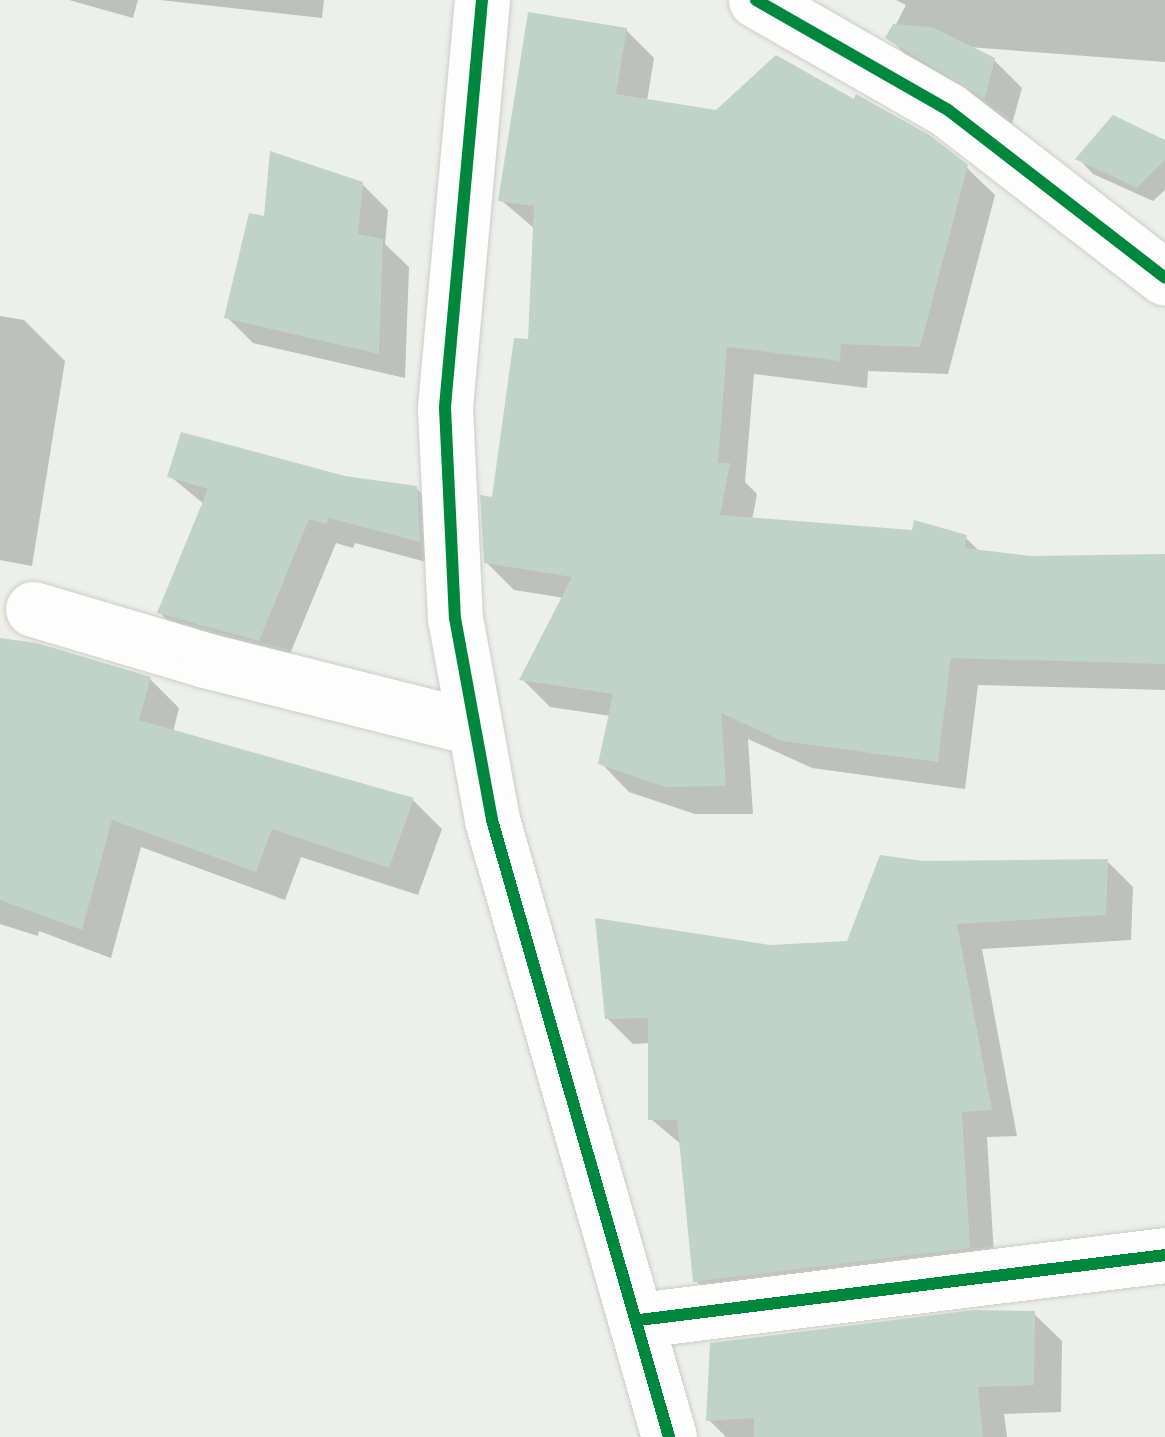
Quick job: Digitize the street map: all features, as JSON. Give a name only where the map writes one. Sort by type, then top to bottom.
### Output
[{"type":"street","points":[[482,0],[446,408],[455,618],[492,820],[670,1437]]},
{"type":"street","points":[[756,0],[948,110],[1165,278]]},
{"type":"street","points":[[33,609],[205,660],[475,728]]},
{"type":"street","points":[[638,1320],[1165,1255]]},
{"type":"building","points":[[528,12],[627,28],[616,94],[716,110],[776,55],[931,136],[968,165],[920,347],[841,344],[840,361],[727,347],[718,463],[730,463],[720,515],[912,530],[914,520],[967,535],[965,548],[1031,556],[1165,554],[1165,664],[951,658],[938,762],[782,741],[721,713],[726,786],[665,787],[598,764],[613,694],[519,680],[572,577],[484,563],[480,495],[492,497],[514,338],[528,339],[534,206],[498,201]]},
{"type":"building","points":[[893,24],[932,27],[995,58],[985,99],[885,38]]},
{"type":"building","points":[[1113,115],[1165,140],[1165,160],[1137,188],[1075,159]]},
{"type":"building","points":[[270,151],[363,182],[358,234],[383,239],[379,354],[224,318],[249,213],[264,216]]},
{"type":"building","points":[[181,432],[345,476],[417,486],[420,542],[329,518],[326,524],[309,519],[259,641],[157,613],[208,489],[167,477]]},
{"type":"building","points":[[0,638],[37,643],[151,677],[139,720],[414,798],[389,868],[272,829],[256,872],[112,820],[82,930],[0,900]]},
{"type":"building","points":[[880,855],[923,861],[1108,859],[1106,915],[957,924],[992,1110],[962,1112],[970,1248],[693,1282],[677,1120],[648,1120],[648,1018],[605,1019],[595,918],[770,945],[847,941]]},
{"type":"building","points":[[973,1310],[1035,1311],[1034,1385],[978,1387],[983,1437],[754,1437],[754,1418],[706,1421],[710,1343]]},
{"type":"cycle path","points":[[482,0],[445,408],[455,618],[492,820],[669,1437]]},
{"type":"cycle path","points":[[756,0],[948,110],[1165,278]]},
{"type":"cycle path","points":[[639,1320],[1165,1255]]}]
